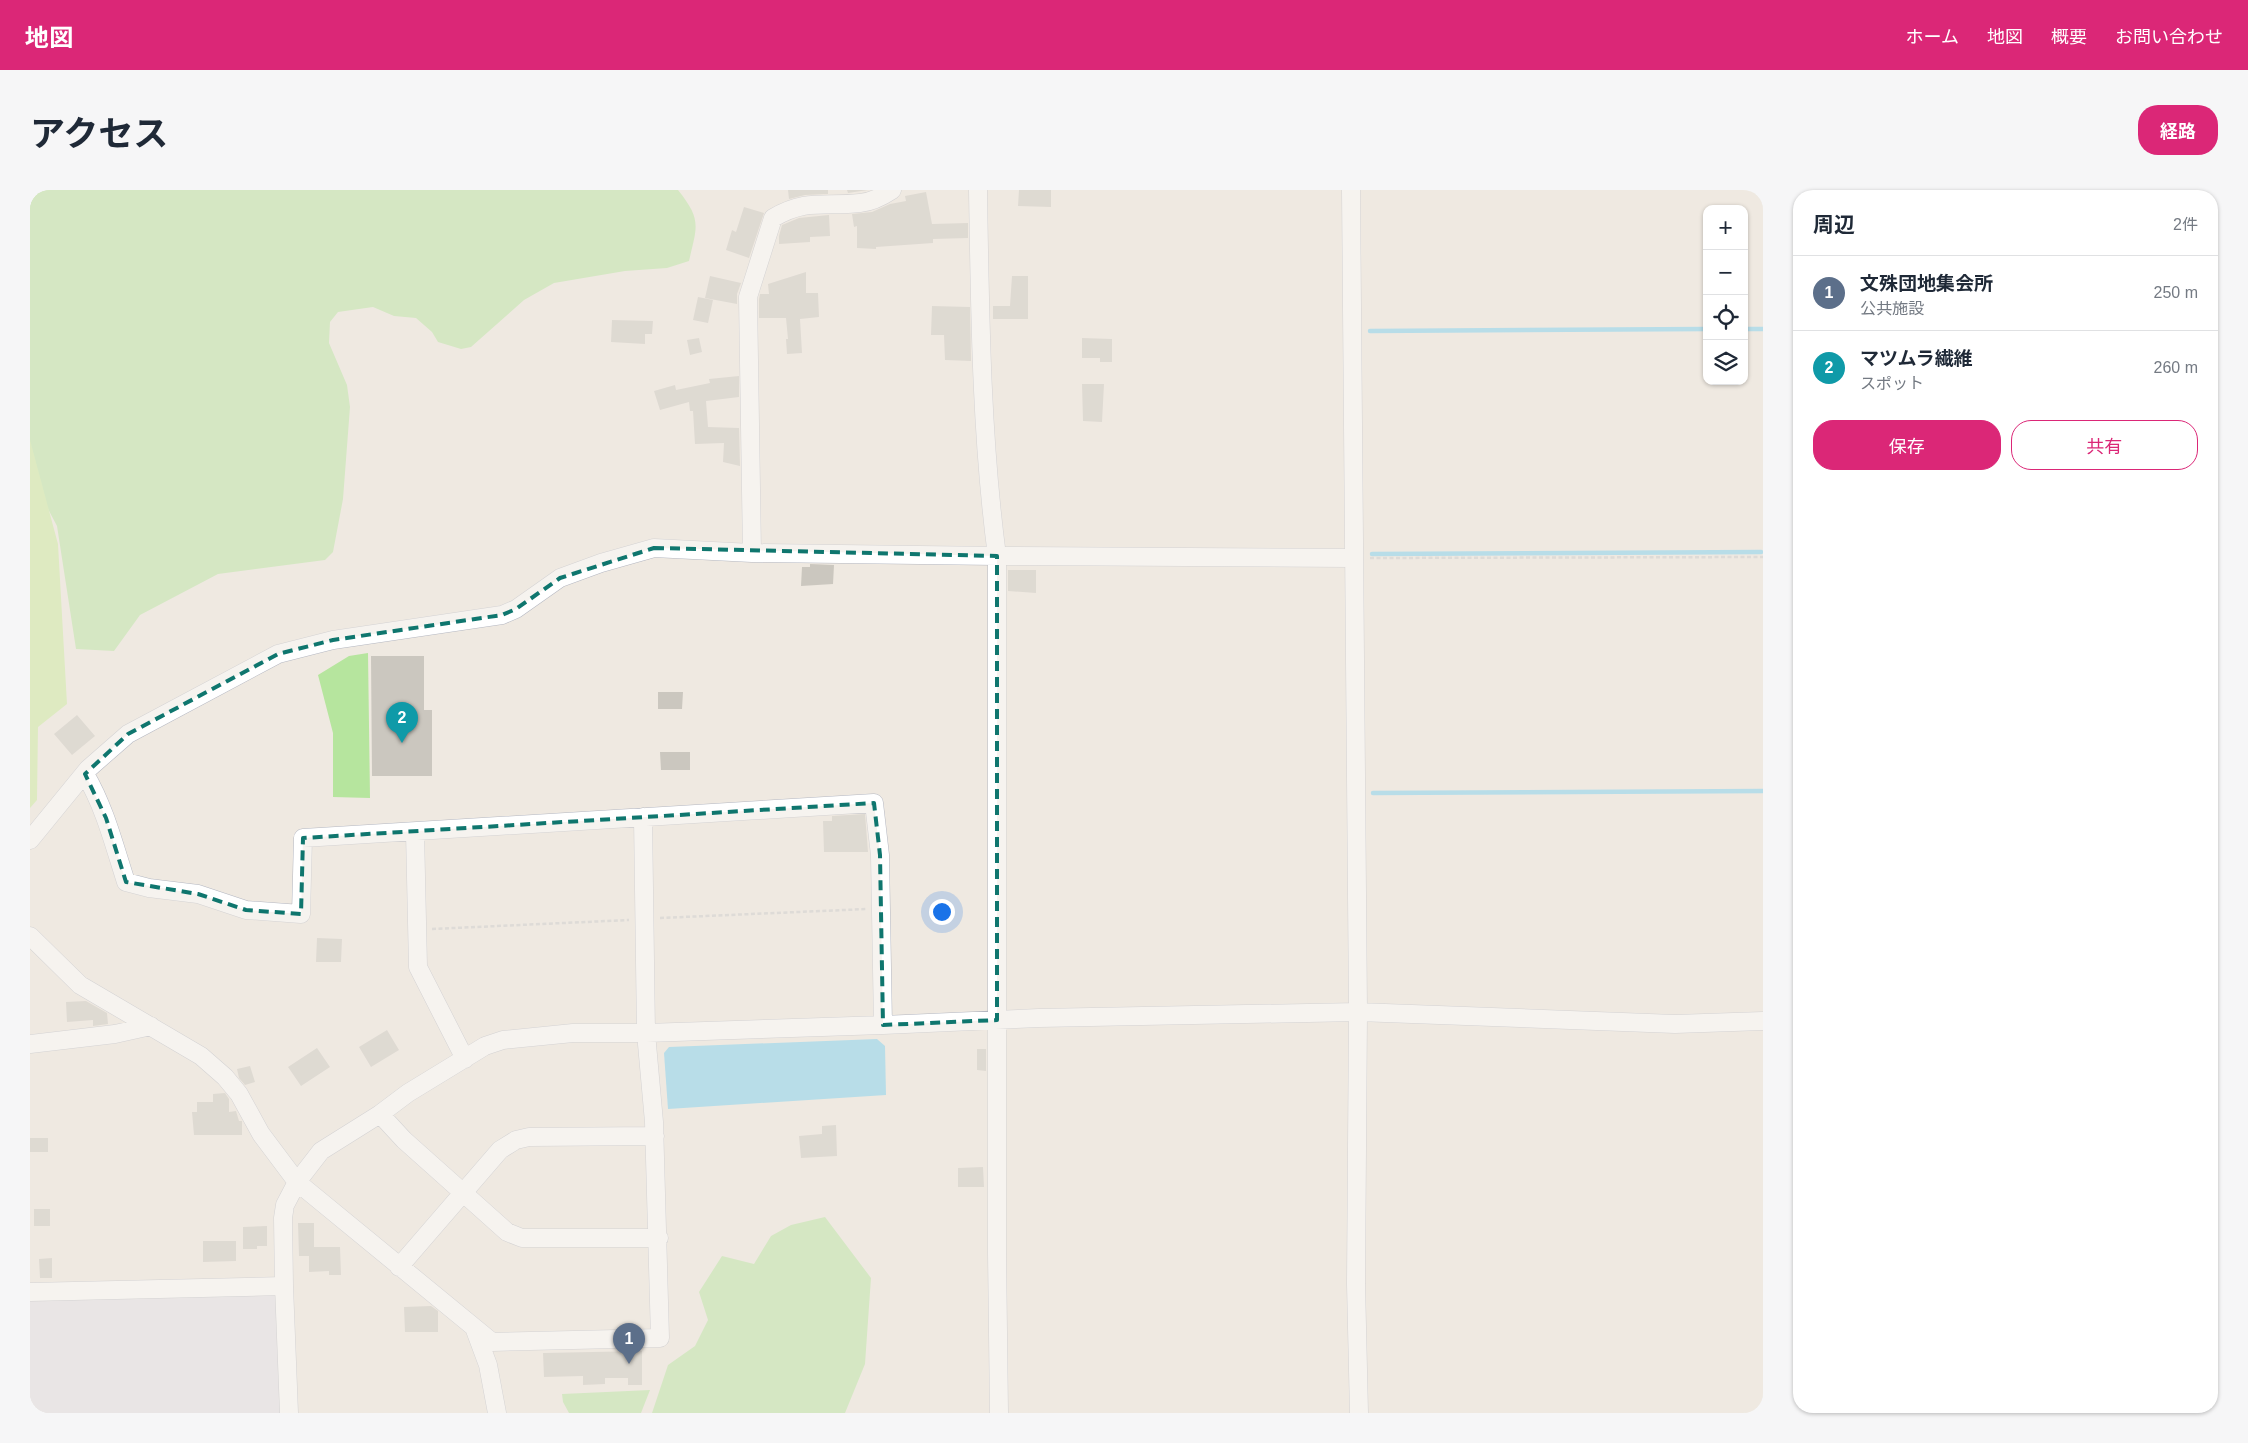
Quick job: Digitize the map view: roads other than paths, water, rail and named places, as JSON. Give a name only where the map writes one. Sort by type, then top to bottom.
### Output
[{"type":"street","points":[[752,553],[748,297],[774,218],[808,197],[861,203],[892,190]]},
{"type":"street","points":[[978,190],[984,393],[990,505],[997,556],[997,1253],[1000,1413]]},
{"type":"street","points":[[1351,190],[1358,1012],[1356,1284],[1359,1413]]},
{"type":"street","points":[[30,840],[85,774],[128,734],[278,654],[333,640],[502,615],[516,609],[560,578],[601,562],[654,548],[752,553],[1353,558]]},
{"type":"street","points":[[85,774],[98,795],[126,882],[149,888],[198,894],[246,910],[301,914],[303,838],[874,803],[880,855],[884,1025]]},
{"type":"street","points":[[30,936],[80,984],[201,1056],[225,1077],[239,1094],[261,1134],[297,1182],[492,1342],[660,1338],[655,1136],[646,1033],[643,817]]},
{"type":"street","points":[[415,832],[418,967],[465,1059]]},
{"type":"street","points":[[289,1413],[284,1286],[285,1205],[297,1182],[321,1151],[380,1114],[408,1093],[485,1046],[514,1037],[573,1033],[646,1033],[997,1020],[1358,1012],[1675,1024],[1763,1021]]},
{"type":"street","points":[[30,1044],[115,1034],[151,1026]]},
{"type":"street","points":[[380,1114],[404,1140],[507,1232],[522,1238],[659,1238]]},
{"type":"street","points":[[399,1267],[500,1150],[516,1140],[529,1138],[655,1136]]},
{"type":"street","points":[[30,1292],[284,1286]]},
{"type":"street","points":[[474,1327],[488,1365],[497,1413]]},
{"type":"water","points":[[877,1039],[885,1046],[886,1095],[668,1109],[664,1053],[669,1047]]},
{"type":"waterway","points":[[1370,331],[1703,329]]},
{"type":"waterway","points":[[1748,329],[1763,329]]},
{"type":"waterway","points":[[1372,554],[1761,552]]},
{"type":"waterway","points":[[1373,793],[1763,791]]},
{"type":"place","name":"マツムラ繊維","points":[[402,743]]},
{"type":"place","name":"文殊団地集会所","points":[[629,1364]]}]
